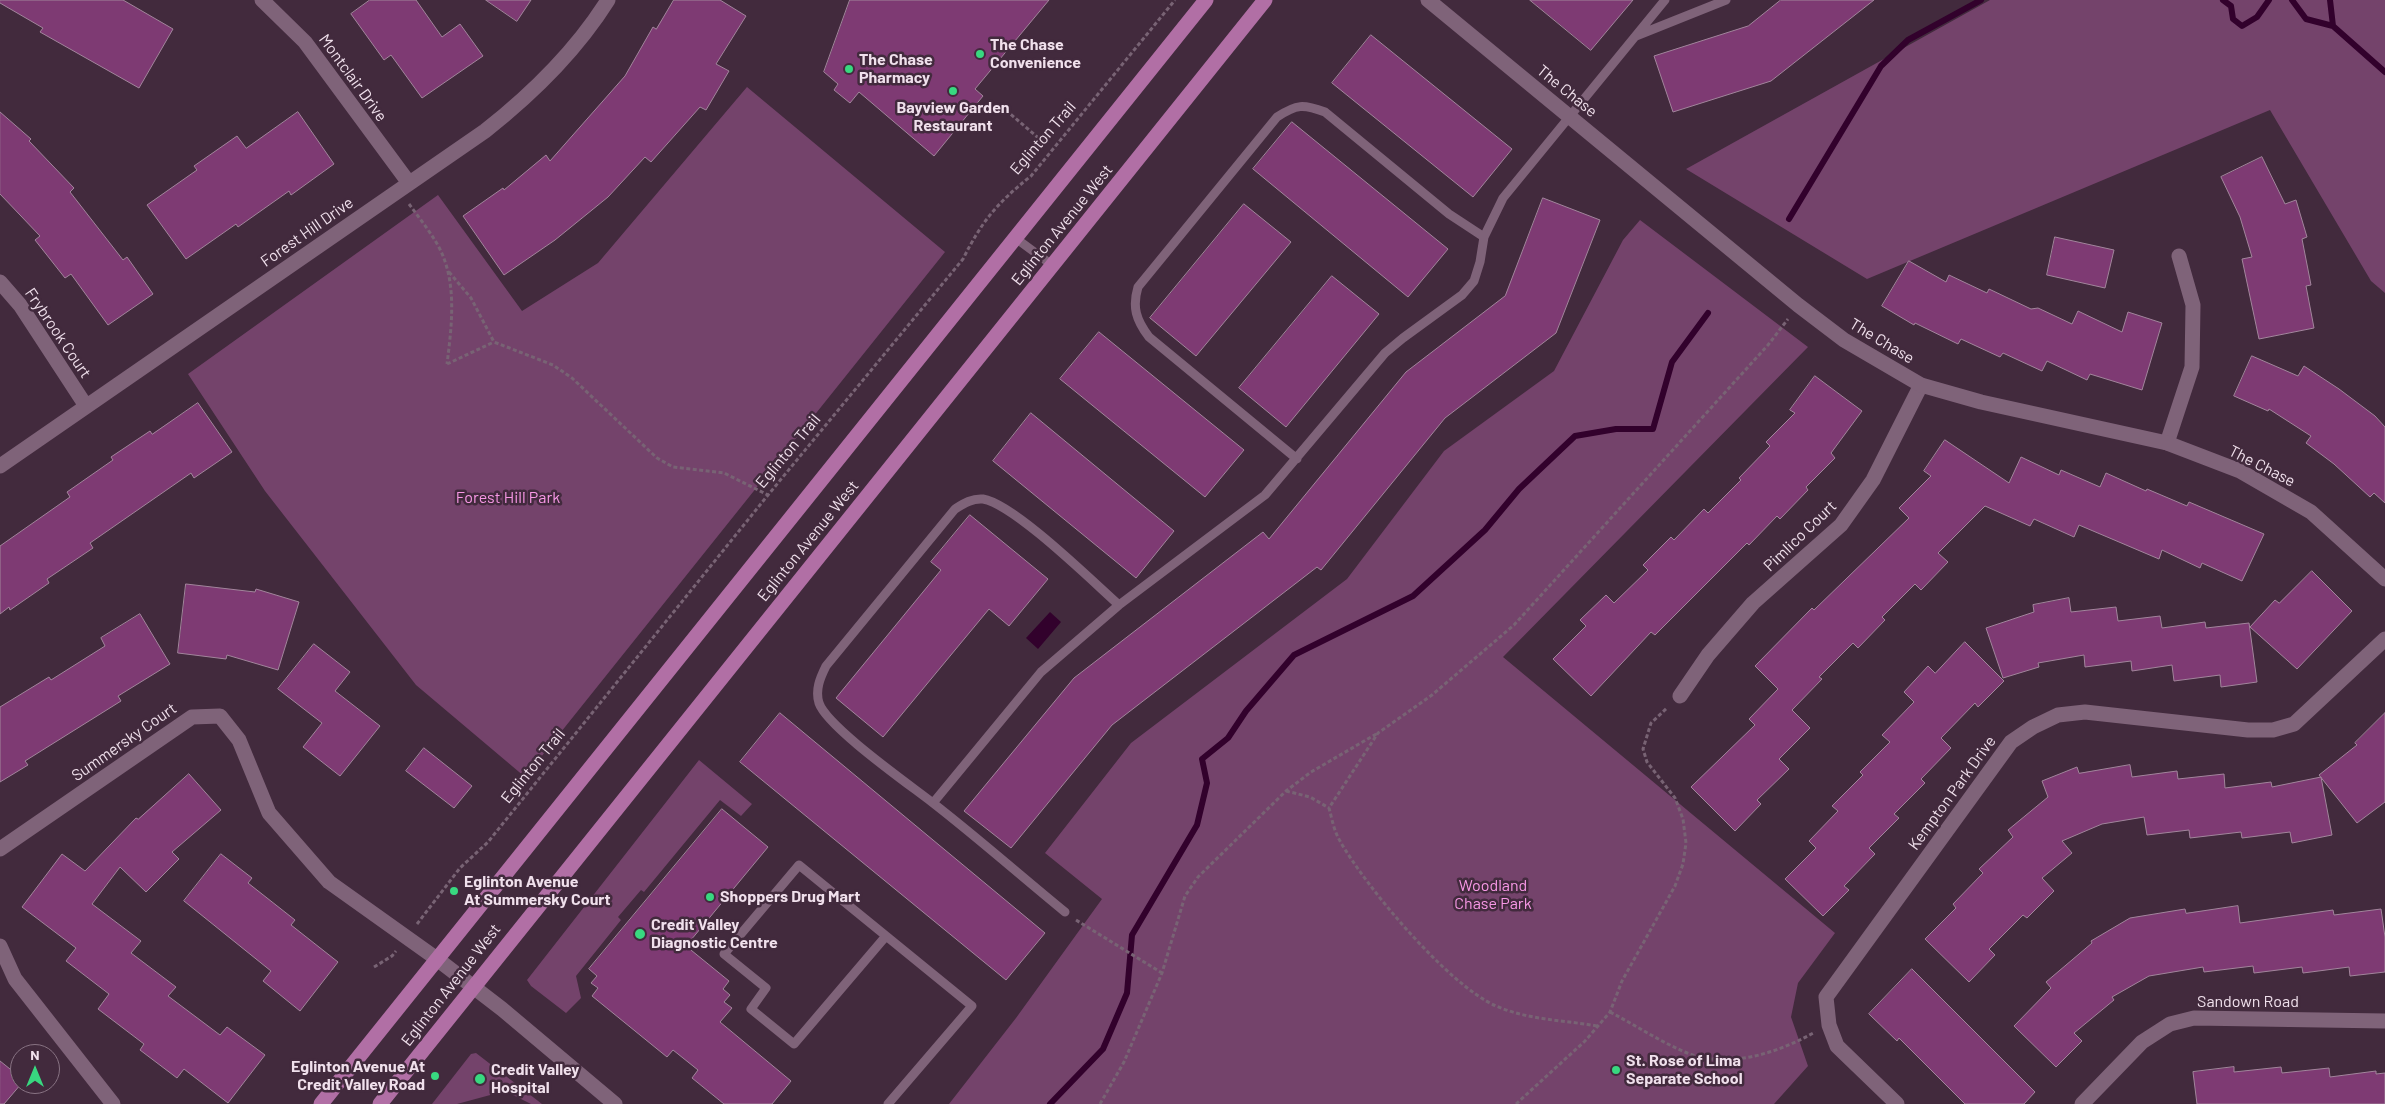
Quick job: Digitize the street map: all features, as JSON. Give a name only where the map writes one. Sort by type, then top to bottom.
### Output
[{"type":"main road","name":"Eglinton Avenue West","points":[[321,1104],[1014,237],[1206,0]]},
{"type":"main road","name":"Eglinton Avenue West","points":[[380,1104],[1265,0]]},
{"type":"street","name":"Montclair Drive","points":[[262,0],[305,42],[404,187]]},
{"type":"street","name":"Forest Hill Drive","points":[[0,466],[404,187],[516,106],[544,79],[587,31],[608,0]]},
{"type":"street","name":"The Chase","points":[[1428,0],[1798,305],[1844,340],[1921,385],[1982,402],[2167,443],[2240,471],[2311,512],[2385,579]]},
{"type":"street","points":[[2167,443],[2192,367],[2193,305],[2179,256]]},
{"type":"street","name":"Frybrook Court","points":[[0,282],[20,305],[86,406]]},
{"type":"street","name":"Pimlico Court","points":[[1680,696],[1708,654],[1753,603],[1841,525],[1873,480],[1921,385]]},
{"type":"street","name":"Kempton Park Drive","points":[[1897,1104],[1838,1046],[1828,1025],[1826,997],[2011,742],[2058,715],[2086,712],[2248,730],[2273,730],[2294,724],[2385,639]]},
{"type":"street","name":"Summersky Court","points":[[0,849],[192,717],[220,716],[239,740],[269,813],[317,870],[330,882],[438,959]]},
{"type":"street","points":[[0,946],[16,979],[113,1104]]},
{"type":"street","points":[[438,959],[502,1009],[615,1104]]},
{"type":"street","name":"Sandown Road","points":[[2082,1104],[2142,1042],[2170,1024],[2194,1018],[2385,1021]]},
{"type":"lane","points":[[932,803],[1040,672],[1119,605],[1265,495],[1298,459],[1385,353],[1402,338],[1462,295],[1474,281],[1480,262],[1484,237],[1503,198],[1665,0]]},
{"type":"lane","points":[[1636,36],[1726,0]]},
{"type":"lane","points":[[1298,459],[1149,337],[1137,322],[1134,302],[1138,287],[1277,117],[1292,107],[1309,106],[1325,112],[1449,214],[1484,237]]},
{"type":"lane","points":[[1014,237],[1052,265]]},
{"type":"lane","points":[[1065,912],[932,803],[904,783],[833,722],[819,703],[818,682],[826,666],[955,509],[968,501],[982,499],[1011,512],[1119,605]]},
{"type":"lane","points":[[886,936],[794,1044],[751,1009],[766,988],[724,954],[800,865],[972,1006],[888,1104]]},
{"type":"path","name":"Eglinton Trail","points":[[420,920],[460,868],[488,842],[768,495],[963,259],[978,229],[1002,199],[1031,176],[1175,0]]},
{"type":"path","points":[[1001,106],[1042,141]]},
{"type":"path","points":[[404,187],[437,244],[449,272],[452,291],[447,364],[494,342]]},
{"type":"path","points":[[449,272],[471,298],[494,342],[553,365],[572,378],[658,458],[673,467],[724,472],[768,495]]},
{"type":"path","points":[[1100,1104],[1124,1062],[1162,973],[1185,896],[1198,877],[1286,791],[1311,772],[1378,733],[1432,696],[1514,626],[1768,345],[1798,305]]},
{"type":"path","points":[[1516,1104],[1586,1041],[1610,1012],[1622,981],[1675,886],[1683,864],[1686,843],[1683,819],[1675,798],[1646,762],[1643,749],[1651,724],[1680,696]]},
{"type":"path","points":[[1329,808],[1378,733]]},
{"type":"path","points":[[1286,791],[1310,797],[1329,808],[1338,838],[1356,867],[1404,924],[1452,976],[1467,988],[1496,1006],[1528,1016],[1597,1026]]},
{"type":"path","points":[[1089,929],[1162,973]]},
{"type":"path","points":[[374,966],[392,956]]},
{"type":"path","points":[[1610,1012],[1686,1052],[1710,1059],[1742,1058],[1766,1053],[1790,1046],[1828,1025]]},
{"type":"green space","points":[[1990,0],[2385,0],[2385,293],[2371,281],[2270,110],[1867,279],[1686,169]]},
{"type":"green space","name":"Forest Hill Park","points":[[747,87],[945,252],[525,777],[416,685],[265,491],[188,374],[438,195],[522,311],[598,263]]},
{"type":"green space","name":"Woodland Chase Park","points":[[1640,220],[1808,347],[1503,657],[1835,933],[1798,983],[1791,1017],[1808,1066],[1774,1104],[949,1104],[1016,1018],[1102,899],[1045,853],[1131,743],[1347,579],[1444,451],[1554,371],[1623,240]]},
{"type":"green space","points":[[699,760],[752,804],[741,816],[720,800],[644,892],[641,890],[618,917],[621,920],[576,976],[581,998],[566,1013],[531,986],[527,980]]},
{"type":"green space","name":"Credit Valley Hospital","points":[[476,1053],[542,1104],[531,1104],[505,1091],[457,1104],[432,1104],[471,1054]]},
{"type":"shaded area","points":[[1050,612],[1061,622],[1038,649],[1026,638]]},
{"type":"building","points":[[0,0],[123,0],[173,29],[139,88],[40,32],[43,28],[0,3]]},
{"type":"building","points":[[370,0],[416,0],[442,37],[460,24],[483,56],[422,98],[391,55],[384,60],[351,14]]},
{"type":"building","points":[[486,0],[531,0],[517,21]]},
{"type":"building","points":[[674,0],[720,0],[746,16],[716,64],[729,71],[706,110],[700,107],[651,162],[645,157],[608,197],[555,240],[504,275],[463,216],[503,188],[504,190],[546,155],[550,161],[625,76],[653,27],[656,29]]},
{"type":"building","points":[[850,0],[1049,0],[975,89],[983,96],[934,156],[859,92],[850,103],[834,90],[838,84],[824,72]]},
{"type":"building","points":[[1530,0],[1633,0],[1591,50]]},
{"type":"building","points":[[1781,0],[1874,0],[1771,81],[1673,112],[1654,56],[1748,26]]},
{"type":"building","points":[[1371,35],[1512,149],[1473,197],[1332,83]]},
{"type":"building","points":[[0,112],[31,139],[29,141],[74,188],[70,192],[123,260],[127,257],[153,294],[108,325],[71,274],[65,278],[35,240],[40,236],[0,194]]},
{"type":"building","points":[[298,112],[334,164],[291,195],[289,191],[238,227],[236,224],[186,259],[147,205],[197,170],[194,166],[237,136],[246,148]]},
{"type":"building","points":[[1292,122],[1448,249],[1408,297],[1253,169]]},
{"type":"building","points":[[2262,157],[2285,204],[2296,200],[2307,237],[2302,239],[2311,285],[2306,286],[2314,328],[2259,339],[2242,259],[2252,257],[2240,217],[2221,177]]},
{"type":"building","points":[[1543,198],[1600,220],[1556,333],[1445,418],[1321,570],[1317,567],[1112,725],[1011,848],[964,811],[1074,678],[1263,532],[1269,539],[1406,372],[1505,296]]},
{"type":"building","points":[[1244,204],[1291,242],[1196,356],[1150,318]]},
{"type":"building","points":[[2055,237],[2114,250],[2105,288],[2047,275]]},
{"type":"building","points":[[1909,261],[1946,282],[1949,275],[1987,293],[1989,289],[2031,309],[2038,308],[2072,324],[2078,311],[2122,332],[2128,312],[2162,323],[2142,390],[2090,374],[2087,380],[2047,361],[2042,371],[2003,353],[2000,357],[1961,339],[1958,344],[1915,323],[1914,325],[1882,306]]},
{"type":"building","points":[[1332,276],[1379,314],[1286,427],[1239,388]]},
{"type":"building","points":[[1099,332],[1244,450],[1205,497],[1060,379]]},
{"type":"building","points":[[2252,356],[2298,376],[2304,366],[2375,416],[2385,427],[2385,503],[2374,493],[2370,497],[2334,464],[2306,443],[2311,436],[2269,409],[2268,411],[2234,396]]},
{"type":"building","points":[[1815,376],[1862,411],[1831,453],[1835,458],[1806,487],[1808,490],[1780,519],[1777,516],[1749,545],[1747,543],[1655,635],[1651,632],[1591,696],[1553,659],[1586,626],[1580,620],[1606,595],[1614,603],[1648,570],[1643,565],[1671,537],[1674,540],[1704,509],[1708,513],[1741,480],[1739,478],[1770,446],[1766,442],[1795,413],[1790,410]]},
{"type":"building","points":[[198,403],[232,452],[194,478],[191,473],[90,543],[93,548],[47,579],[49,583],[10,610],[9,607],[0,614],[0,546],[70,497],[67,492],[113,460],[111,457],[150,431],[152,434]]},
{"type":"building","points":[[1031,413],[1174,531],[1136,578],[993,461]]},
{"type":"building","points":[[1945,440],[2009,483],[2021,457],[2059,475],[2061,470],[2100,487],[2106,473],[2146,491],[2147,489],[2187,506],[2189,502],[2264,534],[2242,581],[2202,563],[2200,568],[2162,550],[2159,559],[2079,525],[2074,537],[2034,519],[2030,526],[1985,506],[1938,553],[1948,562],[1921,590],[1915,584],[1882,617],[1885,620],[1858,648],[1853,643],[1819,677],[1822,679],[1792,710],[1810,728],[1779,759],[1789,769],[1757,800],[1761,804],[1735,831],[1691,787],[1755,725],[1749,719],[1778,689],[1755,666],[1812,608],[1814,610],[1909,518],[1899,508],[1931,476],[1924,471]]},
{"type":"building","points":[[970,515],[1048,579],[1009,626],[989,609],[883,737],[836,698],[941,570],[931,562]]},
{"type":"building","points":[[2312,571],[2352,611],[2297,669],[2250,627],[2275,600],[2279,603]]},
{"type":"building","points":[[186,584],[255,592],[256,589],[299,602],[278,670],[227,655],[226,659],[178,653]]},
{"type":"building","points":[[2069,598],[2071,612],[2116,607],[2118,621],[2160,616],[2162,628],[2205,622],[2206,628],[2249,623],[2257,682],[2221,687],[2220,675],[2174,681],[2172,665],[2132,671],[2131,661],[2085,667],[2084,655],[2038,663],[2039,667],[2003,678],[1986,628],[2034,612],[2033,605]]},
{"type":"building","points":[[140,614],[170,664],[118,696],[121,701],[25,761],[28,765],[0,782],[0,707],[49,677],[51,680],[105,646],[101,638]]},
{"type":"building","points":[[1965,642],[2004,681],[1978,707],[1975,703],[1941,738],[1951,748],[1921,779],[1925,783],[1894,814],[1899,818],[1869,848],[1875,854],[1844,886],[1849,890],[1823,916],[1785,879],[1816,848],[1809,841],[1838,811],[1832,806],[1863,775],[1860,772],[1890,742],[1882,735],[1914,702],[1904,692],[1928,666],[1935,673]]},
{"type":"building","points":[[314,644],[350,672],[335,691],[380,726],[340,776],[303,747],[322,723],[278,689]]},
{"type":"building","points":[[780,713],[1045,933],[1006,980],[740,762]]},
{"type":"building","points":[[2385,713],[2385,802],[2357,823],[2319,775],[2357,745],[2355,743]]},
{"type":"building","points":[[424,748],[472,786],[454,808],[406,771]]},
{"type":"building","points":[[2130,765],[2132,777],[2177,771],[2178,779],[2224,774],[2225,788],[2271,782],[2272,787],[2321,777],[2332,835],[2292,843],[2290,832],[2242,838],[2241,832],[2190,838],[2189,830],[2147,835],[2144,817],[2102,824],[2062,841],[2072,853],[2042,878],[2054,891],[2027,918],[2023,915],[1989,949],[1995,955],[1969,982],[1925,939],[1956,908],[1953,904],[1983,873],[1979,869],[2013,837],[2008,830],[2048,797],[2042,781],[2077,767],[2079,773]]},
{"type":"building","points":[[189,774],[221,810],[172,852],[179,859],[146,892],[120,867],[92,904],[141,941],[131,953],[176,987],[168,996],[220,1035],[227,1027],[265,1055],[228,1103],[184,1069],[177,1078],[140,1050],[144,1044],[98,1009],[109,994],[66,961],[76,948],[22,907],[62,854],[85,871],[136,818],[138,819]]},
{"type":"building","points":[[722,809],[768,847],[686,946],[729,981],[723,989],[730,995],[724,1002],[732,1008],[720,1022],[791,1081],[772,1104],[724,1104],[692,1078],[698,1070],[673,1050],[667,1057],[592,996],[598,988],[591,983],[597,976],[589,969]]},
{"type":"building","points":[[221,854],[252,878],[248,883],[295,920],[291,925],[338,962],[300,1011],[263,981],[271,971],[184,901]]},
{"type":"building","points":[[2238,906],[2240,923],[2333,910],[2334,915],[2381,909],[2385,937],[2385,972],[2350,976],[2349,967],[2303,973],[2302,967],[2254,973],[2253,966],[2204,972],[2203,967],[2149,976],[2112,997],[2114,1000],[2074,1033],[2082,1041],[2056,1067],[2014,1026],[2051,988],[2046,982],[2092,943],[2091,941],[2130,918],[2185,909],[2186,913]]},
{"type":"building","points":[[1912,969],[2035,1092],[2024,1104],[1965,1104],[1899,1038],[1897,1041],[1869,1014]]},
{"type":"building","points":[[0,1061],[10,1069],[10,1094],[12,1094],[4,1104],[0,1104]]},
{"type":"building","points":[[2234,1067],[2234,1072],[2281,1067],[2282,1073],[2329,1068],[2330,1077],[2376,1071],[2376,1074],[2385,1073],[2385,1104],[2197,1104],[2193,1072]]},
{"type":"waterway","points":[[1789,219],[1881,66],[1908,40],[1981,0]]},
{"type":"waterway","points":[[2223,0],[2231,6],[2233,19],[2242,26],[2257,17],[2269,0]]},
{"type":"waterway","points":[[2292,0],[2306,19],[2333,26]]},
{"type":"waterway","points":[[2330,0],[2333,26],[2385,72]]},
{"type":"waterway","points":[[1050,1104],[1103,1049],[1127,993],[1132,935],[1197,825],[1207,783],[1202,759],[1228,738],[1246,711],[1294,655],[1413,596],[1485,530],[1519,489],[1575,436],[1616,429],[1653,429],[1672,362],[1708,313]]},
{"type":"place","name":"The Chase Convenience","points":[[980,54]]},
{"type":"place","name":"The Chase Pharmacy","points":[[849,69]]},
{"type":"place","name":"Bayview Garden Restaurant","points":[[953,91]]},
{"type":"place","name":"Eglinton Avenue At Summersky Court","points":[[454,891]]},
{"type":"place","name":"Shoppers Drug Mart","points":[[710,897]]},
{"type":"place","name":"Credit Valley Diagnostic Centre","points":[[640,934]]},
{"type":"place","name":"St. Rose of Lima Separate School","points":[[1616,1070]]},
{"type":"place","name":"Eglinton Avenue At Credit Valley Road","points":[[435,1076]]},
{"type":"place","name":"Credit Valley Hospital","points":[[480,1079]]}]
